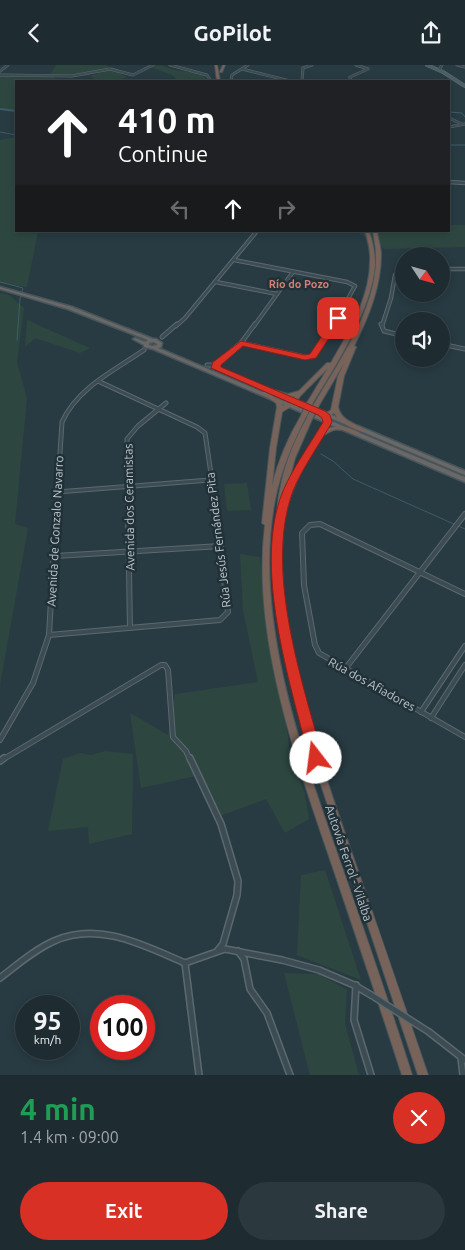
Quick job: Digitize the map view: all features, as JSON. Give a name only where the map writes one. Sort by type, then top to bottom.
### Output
[{"type":"highway","points":[[216,65],[219,80]]},
{"type":"highway","points":[[222,65],[221,71],[224,80]]},
{"type":"highway","name":"Autovía Ferrol - Vilalba","points":[[313,404],[365,301],[373,261],[367,232]]},
{"type":"highway","name":"Autovía Ferrol - Vilalba","points":[[313,404],[365,317],[376,291],[380,254],[375,232]]},
{"type":"highway","points":[[0,289],[70,308],[157,342],[319,416],[465,473]]},
{"type":"highway","points":[[0,289],[66,310],[148,347],[212,367]]},
{"type":"highway","points":[[319,416],[331,413],[335,406],[341,376],[376,291]]},
{"type":"highway","points":[[148,347],[162,337]]},
{"type":"highway","points":[[148,347],[157,342]]},
{"type":"highway","points":[[280,411],[295,404],[301,392],[326,367],[343,343]]},
{"type":"highway","points":[[266,392],[288,396],[301,392]]},
{"type":"highway","points":[[266,392],[279,402],[280,411],[264,514],[266,551]]},
{"type":"highway","name":"Autovía Ferrol - Vilalba","points":[[313,404],[319,416]]},
{"type":"highway","points":[[335,406],[337,416],[359,431],[465,480]]},
{"type":"highway","points":[[308,454],[319,416]]},
{"type":"highway","name":"Autovía Ferrol - Vilalba","points":[[319,416],[295,449],[286,474],[281,501],[277,561],[284,632],[297,690],[316,758],[423,1075]]},
{"type":"highway","name":"Autovía Ferrol - Vilalba","points":[[319,416],[293,435],[280,466],[272,499],[266,551],[266,579],[271,626],[289,713],[319,815],[407,1075]]},
{"type":"highway","points":[[278,530],[288,491],[308,454],[329,429],[342,427],[359,431]]},
{"type":"main road","points":[[427,65],[465,86]]},
{"type":"street","points":[[0,71],[8,65]]},
{"type":"street","points":[[0,75],[72,76],[110,69],[133,75],[152,65]]},
{"type":"street","points":[[170,65],[207,75],[210,80]]},
{"type":"street","points":[[231,80],[232,75],[248,65]]},
{"type":"street","points":[[302,80],[303,68],[312,65]]},
{"type":"street","points":[[350,80],[350,77],[368,69],[356,65]]},
{"type":"street","points":[[438,70],[442,65]]},
{"type":"street","points":[[457,65],[465,67]]},
{"type":"street","points":[[242,69],[286,80]]},
{"type":"street","points":[[450,118],[463,124]]},
{"type":"street","points":[[450,127],[463,124]]},
{"type":"street","points":[[450,181],[465,183]]},
{"type":"street","points":[[162,337],[185,318],[256,232]]},
{"type":"street","points":[[234,260],[347,282],[355,286],[316,354],[305,357],[241,343]]},
{"type":"street","points":[[450,269],[465,269]]},
{"type":"street","points":[[212,367],[241,343],[294,272]]},
{"type":"street","points":[[395,275],[381,327],[386,332],[395,334]]},
{"type":"street","points":[[216,282],[277,294]]},
{"type":"street","points":[[450,346],[465,349]]},
{"type":"street","name":"Avenida de Gonzalo Navarro","points":[[0,740],[33,683],[40,667],[49,635],[55,556],[57,492],[64,415],[75,401],[148,347]]},
{"type":"street","name":"Rúa Jesús Fernández Pita","points":[[49,635],[220,620],[228,612],[205,433],[197,427],[100,382]]},
{"type":"street","name":"Avenida dos Ceramistas","points":[[130,628],[127,439],[138,425],[166,403]]},
{"type":"street","points":[[57,492],[210,481]]},
{"type":"street","points":[[345,669],[465,513]]},
{"type":"street","name":"Rúa dos Afiadores","points":[[420,572],[320,524],[312,524],[304,528],[301,537],[304,585],[315,645],[319,653],[465,737]]},
{"type":"street","points":[[55,556],[221,546]]},
{"type":"street","points":[[420,572],[465,594]]},
{"type":"street","points":[[421,712],[465,646]]},
{"type":"street","points":[[0,761],[161,665],[165,665],[168,670],[174,737],[186,751],[221,824],[238,881],[237,895],[223,944],[218,949],[185,963],[130,940],[87,931],[52,941],[0,978]]},
{"type":"street","points":[[431,718],[465,665]]},
{"type":"street","points":[[427,703],[432,707],[438,707]]},
{"type":"street","points":[[218,949],[238,951],[303,964],[324,970],[356,985],[429,1032],[463,1059],[464,1075]]},
{"type":"street","points":[[238,951],[244,959],[250,989],[267,1013],[290,1075]]},
{"type":"street","points":[[185,963],[199,1075]]},
{"type":"street","points":[[356,985],[354,1020],[371,1075]]},
{"type":"green space","points":[[56,65],[107,65],[109,68],[73,75],[50,75]]},
{"type":"green space","points":[[155,65],[163,66],[179,71],[198,73],[207,80],[177,80],[172,75],[151,67]]},
{"type":"green space","points":[[106,70],[114,70],[127,77],[118,80],[98,80],[90,76]]},
{"type":"green space","points":[[0,76],[53,77],[59,80],[15,80],[15,110],[0,110]]},
{"type":"green space","points":[[15,137],[15,232],[38,232],[27,287],[0,283],[0,140]]},
{"type":"green space","points":[[450,225],[465,225],[465,247],[395,247],[395,249],[385,249],[357,232],[450,232]]},
{"type":"green space","points":[[0,293],[9,295],[24,308],[17,362],[27,398],[15,524],[28,528],[0,685]]},
{"type":"green space","points":[[27,320],[90,348],[80,353],[35,338],[25,347]]},
{"type":"green space","points":[[247,483],[251,510],[227,511],[224,484]]},
{"type":"green space","points":[[240,554],[260,557],[265,611],[283,696],[289,747],[305,795],[309,819],[285,833],[266,799],[220,816],[201,775],[141,788],[130,713],[168,735],[175,694],[258,682],[243,610]]},
{"type":"green space","points":[[105,751],[133,754],[132,834],[89,844],[88,827],[48,831],[63,759],[80,753],[91,755]]},
{"type":"green space","points":[[325,870],[361,980],[297,955],[301,875]]},
{"type":"green space","points":[[284,973],[319,974],[347,990],[345,1024],[359,1075],[310,1075]]},
{"type":"waterway","points":[[112,68],[120,71]]},
{"type":"waterway","points":[[85,75],[96,72]]},
{"type":"waterway","points":[[0,109],[15,111]]},
{"type":"waterway","points":[[450,112],[462,113],[465,117]]},
{"type":"waterway","points":[[0,132],[15,135]]},
{"type":"waterway","points":[[450,145],[465,145]]},
{"type":"waterway","points":[[0,282],[23,288],[20,299],[17,340]]},
{"type":"waterway","points":[[321,454],[333,461],[353,479],[465,529]]},
{"type":"district","name":"Río do Pozo","points":[[299,284]]},
{"type":"route","points":[[316,758],[297,690],[284,632],[277,561],[278,530],[288,491],[299,469],[328,422],[327,417],[322,413],[215,368],[216,364],[241,343],[305,357],[313,356],[338,318]]}]
